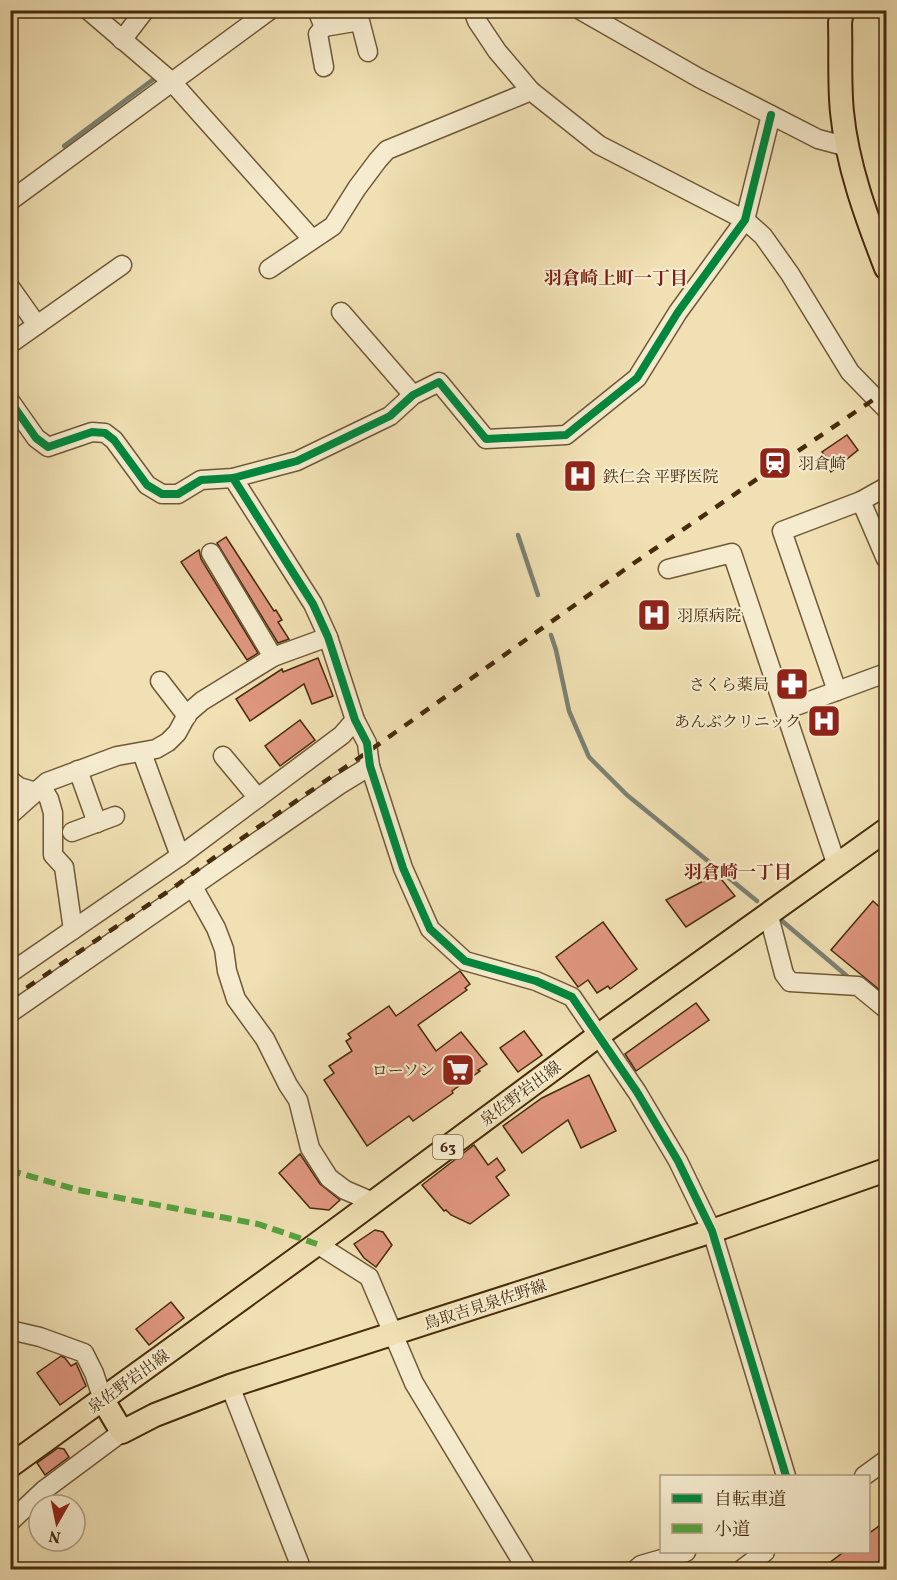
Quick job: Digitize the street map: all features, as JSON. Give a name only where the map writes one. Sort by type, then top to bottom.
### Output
[{"type":"main road","points":[[842,10],[840,23],[842,112],[848,147],[870,224],[886,265]]},
{"type":"main road","name":"泉佐野岩出線","points":[[10,1466],[318,1244],[599,1035],[769,916],[886,830]]},
{"type":"main road","name":"鳥取吉見泉佐野線","points":[[122,1432],[155,1415],[230,1386],[712,1231],[886,1170]]},
{"type":"main road","points":[[103,1400],[122,1432]]},
{"type":"street","points":[[122,40],[146,10]]},
{"type":"street","points":[[10,201],[270,10]]},
{"type":"street","points":[[317,10],[324,27]]},
{"type":"street","points":[[473,10],[477,21],[497,51],[531,91],[599,145],[745,220],[763,236],[790,274],[850,372],[886,409]]},
{"type":"street","points":[[580,10],[699,78],[818,140],[848,147]]},
{"type":"street","points":[[91,11],[172,82],[312,239]]},
{"type":"street","points":[[324,67],[318,34],[324,27],[360,21],[368,52]]},
{"type":"street","points":[[269,269],[333,226],[357,188],[387,150],[531,91]]},
{"type":"street","points":[[10,401],[36,438],[48,447],[92,432],[105,434],[114,440],[147,485],[162,495],[178,494],[201,480],[233,478],[297,461],[390,416],[413,395],[439,382],[486,440],[566,435],[637,378],[678,312],[745,220],[771,115]]},
{"type":"street","points":[[10,344],[122,265]]},
{"type":"street","points":[[10,287],[37,325]]},
{"type":"street","points":[[341,312],[413,395]]},
{"type":"street","points":[[233,478],[293,570],[313,604],[328,637],[355,720],[367,743],[370,766],[403,868],[430,929],[465,961],[536,981],[572,997],[637,1092],[678,1161],[712,1231],[786,1475]]},
{"type":"street","points":[[837,691],[782,531],[861,501],[886,487]]},
{"type":"street","points":[[861,501],[886,559]]},
{"type":"street","points":[[211,553],[273,657]]},
{"type":"street","points":[[668,569],[732,553],[837,866]]},
{"type":"street","points":[[10,815],[47,782],[117,756],[156,749],[177,733],[187,716],[202,701],[273,657],[328,637]]},
{"type":"street","points":[[785,710],[886,673]]},
{"type":"street","points":[[160,681],[187,716]]},
{"type":"street","points":[[10,973],[180,856],[342,735],[355,720]]},
{"type":"street","points":[[142,753],[180,856]]},
{"type":"street","points":[[223,756],[258,798]]},
{"type":"street","points":[[10,1013],[339,785],[370,766]]},
{"type":"street","points":[[78,770],[97,823]]},
{"type":"street","points":[[10,780],[19,787],[39,790],[49,799],[53,813],[53,855],[64,867],[73,930]]},
{"type":"street","points":[[72,832],[115,816]]},
{"type":"street","points":[[193,887],[216,928],[224,949],[227,970],[236,999],[265,1039],[298,1100],[310,1148],[329,1178],[345,1190],[373,1202]]},
{"type":"street","points":[[769,916],[784,974],[790,982],[836,986],[852,984],[858,986],[886,1009]]},
{"type":"street","points":[[318,1244],[369,1277],[414,1383],[527,1569]]},
{"type":"street","points":[[10,1330],[40,1337],[84,1353],[103,1400]]},
{"type":"street","points":[[230,1386],[302,1569]]},
{"type":"street","points":[[10,1522],[44,1491],[122,1432]]},
{"type":"street","points":[[865,1475],[886,1460]]},
{"type":"street","points":[[635,1569],[680,1553]]},
{"type":"street","points":[[741,1569],[762,1553]]},
{"type":"building","points":[[847,435],[858,450],[831,472],[823,459],[826,457],[822,452]]},
{"type":"building","points":[[226,537],[274,611],[276,610],[282,620],[278,622],[289,639],[278,643],[217,543]]},
{"type":"building","points":[[199,550],[201,559],[258,653],[247,660],[181,562]]},
{"type":"building","points":[[318,658],[333,696],[312,704],[304,684],[250,721],[236,699],[282,669],[283,672]]},
{"type":"building","points":[[300,720],[315,740],[280,766],[265,746]]},
{"type":"building","points":[[717,874],[735,896],[686,927],[666,900]]},
{"type":"building","points":[[873,901],[886,913],[886,985],[881,991],[831,950]]},
{"type":"building","points":[[603,922],[637,969],[610,989],[608,986],[597,993],[588,980],[578,987],[556,957]]},
{"type":"building","points":[[460,971],[470,984],[465,988],[467,990],[418,1025],[436,1051],[461,1032],[487,1064],[452,1091],[453,1093],[413,1121],[409,1116],[367,1146],[324,1080],[334,1073],[329,1066],[352,1051],[346,1041],[351,1038],[348,1034],[389,1006],[396,1016]]},
{"type":"building","points":[[696,1003],[709,1020],[636,1071],[625,1054]]},
{"type":"building","points":[[524,1031],[542,1055],[518,1072],[500,1048]]},
{"type":"building","points":[[589,1075],[616,1131],[581,1148],[568,1120],[522,1153],[503,1126],[542,1098]]},
{"type":"building","points":[[474,1145],[488,1165],[497,1158],[505,1170],[496,1177],[509,1195],[470,1224],[444,1211],[422,1185]]},
{"type":"building","points":[[300,1154],[320,1184],[340,1200],[329,1210],[310,1208],[279,1173]]},
{"type":"building","points":[[375,1230],[383,1232],[392,1245],[376,1267],[364,1258],[354,1244]]},
{"type":"building","points":[[171,1302],[184,1318],[149,1345],[136,1329]]},
{"type":"building","points":[[61,1356],[71,1366],[76,1363],[86,1386],[60,1405],[37,1373]]},
{"type":"building","points":[[58,1448],[64,1449],[69,1457],[45,1475],[37,1463]]},
{"type":"building","points":[[886,1521],[886,1556],[868,1569],[821,1569],[842,1553],[870,1553],[870,1533]]},
{"type":"waterway","points":[[64,146],[155,78]]},
{"type":"waterway","points":[[518,535],[538,595]]},
{"type":"waterway","points":[[551,635],[569,711],[589,757],[627,795],[757,901]]},
{"type":"waterway","points":[[781,920],[847,976]]},
{"type":"waterway","points":[[882,1016],[886,1022]]},
{"type":"railway","points":[[10,999],[173,888],[634,563],[886,391]]},
{"type":"marked path","points":[[10,1168],[19,1173],[78,1190],[258,1224],[317,1244]]},
{"type":"cycle path","points":[[10,401],[36,438],[48,447],[92,432],[105,433],[114,440],[147,485],[162,494],[178,494],[201,480],[233,478],[297,461],[390,416],[413,395],[439,382],[486,439],[566,435],[637,378],[678,312],[745,220],[771,115]]},
{"type":"cycle path","points":[[233,478],[313,604],[328,637],[355,720],[367,743],[370,766],[403,868],[430,929],[465,961],[536,981],[572,997],[637,1092],[678,1161],[712,1231],[786,1475]]},
{"type":"place","name":"羽倉崎","points":[[775,463]]},
{"type":"place","name":"鉄仁会 平野医院","points":[[580,476]]},
{"type":"place","name":"羽原病院","points":[[654,615]]},
{"type":"place","name":"さくら薬局","points":[[792,684]]},
{"type":"place","name":"あんぶクリニック","points":[[824,721]]},
{"type":"place","name":"ローソン","points":[[458,1070]]},
{"type":"district","name":"羽倉崎上町一丁目","points":[[616,278]]},
{"type":"district","name":"羽倉崎一丁目","points":[[738,872]]}]
